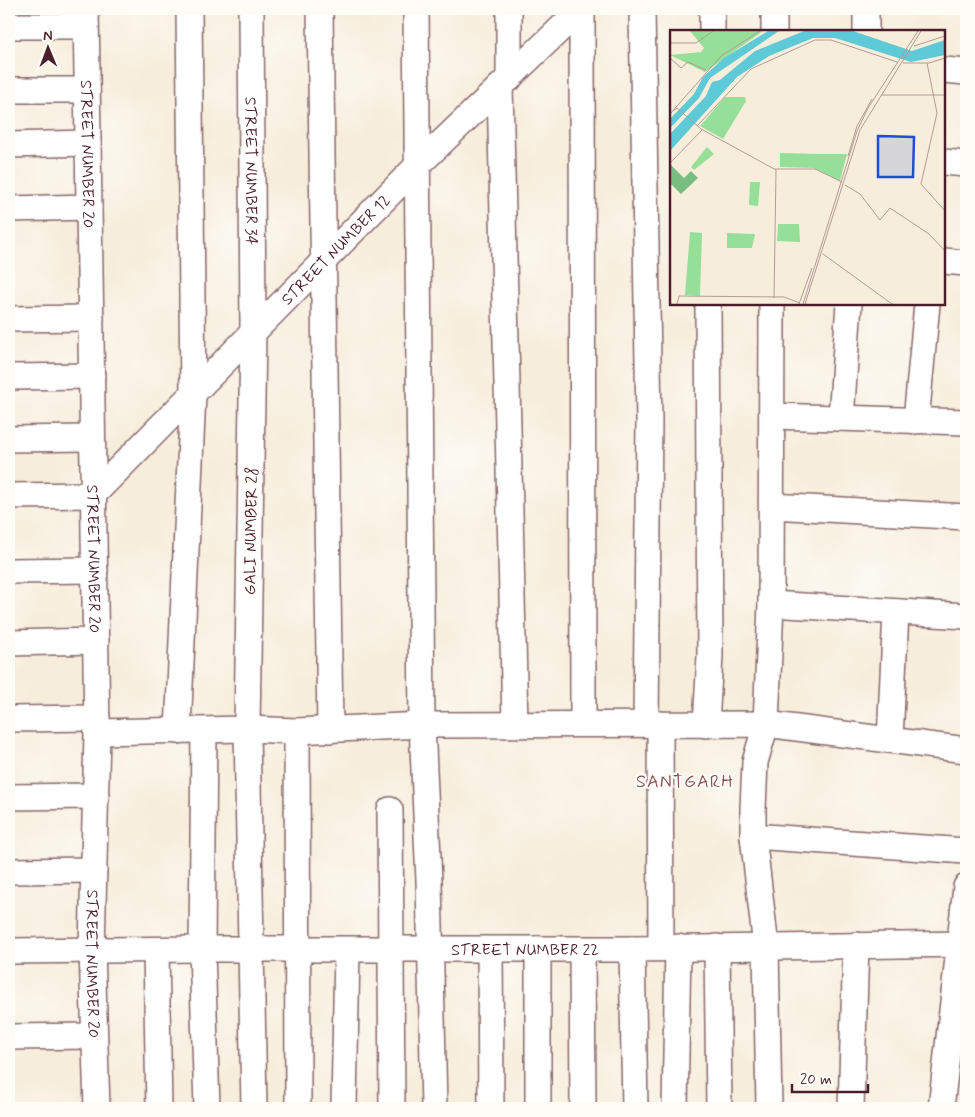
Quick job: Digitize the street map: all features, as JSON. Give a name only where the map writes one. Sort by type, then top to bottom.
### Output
[{"type":"street","points":[[178,731],[193,394],[189,9]]},
{"type":"street","name":"STREET NUMBER 34","points":[[251,9],[253,333]]},
{"type":"street","points":[[320,9],[325,260],[330,730]]},
{"type":"street","points":[[416,9],[422,725],[431,950],[434,1108]]},
{"type":"street","points":[[509,9],[504,83],[515,724]]},
{"type":"street","points":[[582,9],[583,724]]},
{"type":"street","name":"STREET NUMBER 12","points":[[93,495],[418,165],[582,9]]},
{"type":"street","points":[[642,9],[653,724],[669,947],[675,1108]]},
{"type":"street","points":[[712,9],[712,30]]},
{"type":"street","points":[[774,9],[774,30]]},
{"type":"street","points":[[866,9],[866,30]]},
{"type":"street","points":[[9,26],[86,17]]},
{"type":"street","name":"STREET NUMBER 20","points":[[86,17],[97,725],[92,950],[96,1108]]},
{"type":"street","points":[[945,70],[966,72]]},
{"type":"street","points":[[9,90],[87,90]]},
{"type":"street","points":[[9,145],[88,143]]},
{"type":"street","points":[[945,162],[966,164]]},
{"type":"street","points":[[9,209],[89,207]]},
{"type":"street","points":[[945,261],[966,263]]},
{"type":"street","points":[[706,725],[710,628],[708,305]]},
{"type":"street","points":[[769,1108],[766,947],[753,836],[755,762],[766,724],[771,604],[772,305]]},
{"type":"street","points":[[841,418],[849,305]]},
{"type":"street","points":[[916,421],[927,305]]},
{"type":"street","points":[[9,319],[90,318]]},
{"type":"street","name":"GALI NUMBER 28","points":[[253,333],[247,729],[253,949],[254,1108]]},
{"type":"street","points":[[9,377],[92,376]]},
{"type":"street","points":[[772,416],[966,422]]},
{"type":"street","points":[[9,438],[92,438]]},
{"type":"street","points":[[9,496],[93,495]]},
{"type":"street","points":[[772,506],[966,517]]},
{"type":"street","points":[[9,571],[95,570]]},
{"type":"street","points":[[771,604],[966,616]]},
{"type":"street","points":[[890,740],[896,612]]},
{"type":"street","points":[[9,643],[96,641]]},
{"type":"street","points":[[9,719],[178,731],[247,729],[297,732],[422,725],[766,724],[966,750]]},
{"type":"street","points":[[204,731],[202,949],[207,1108]]},
{"type":"street","points":[[297,732],[298,1108]]},
{"type":"street","points":[[9,797],[96,796]]},
{"type":"street","points":[[390,810],[392,1108]]},
{"type":"street","points":[[753,836],[966,851]]},
{"type":"street","points":[[9,871],[94,870]]},
{"type":"street","points":[[941,1108],[963,944],[966,887]]},
{"type":"street","name":"STREET NUMBER 22","points":[[9,951],[632,949],[963,944]]},
{"type":"street","points":[[852,1108],[856,945]]},
{"type":"street","points":[[717,947],[719,1108]]},
{"type":"street","points":[[538,949],[538,1108]]},
{"type":"street","points":[[582,949],[583,1108]]},
{"type":"street","points":[[632,949],[635,1108]]},
{"type":"street","points":[[156,950],[159,1108]]},
{"type":"street","points":[[344,1108],[347,950]]},
{"type":"street","points":[[490,950],[491,1108]]},
{"type":"street","points":[[9,1037],[94,1036]]},
{"type":"district","name":"SANTGARH","points":[[685,781]]}]
